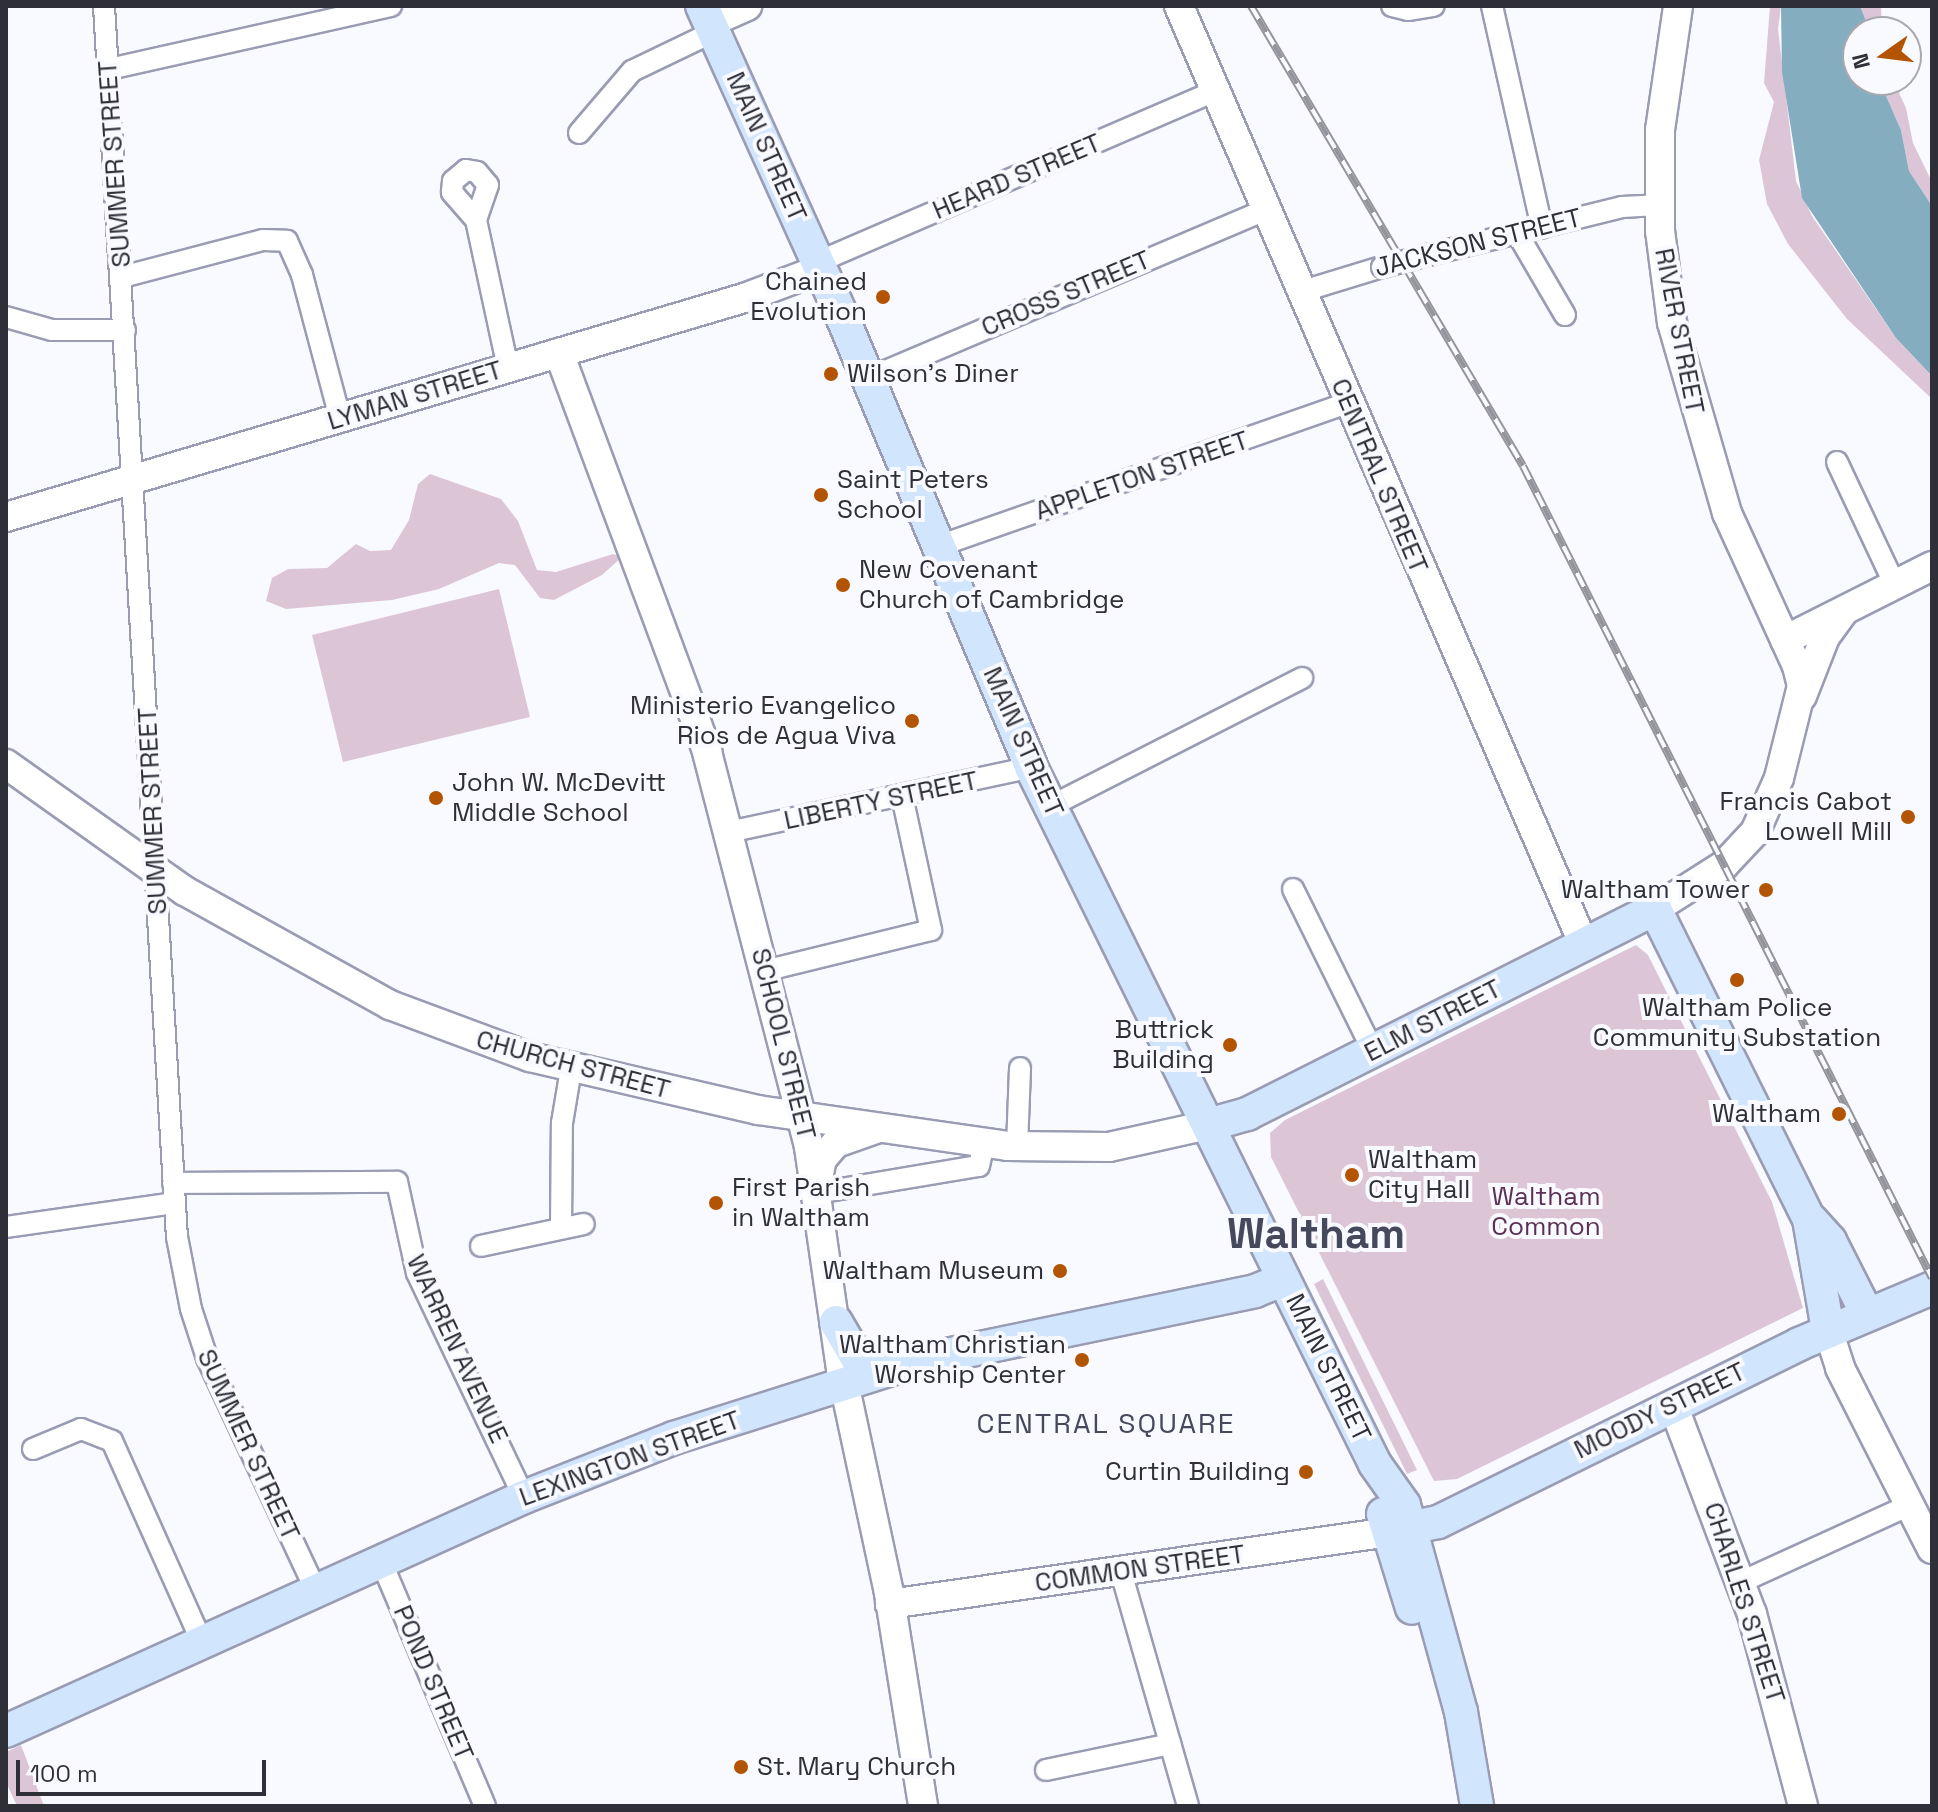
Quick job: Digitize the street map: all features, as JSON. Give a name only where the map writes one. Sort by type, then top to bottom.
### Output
[{"type":"main road","name":"MAIN STREET","points":[[708,20],[820,266],[1031,767],[1375,1464],[1461,1712],[1467,1767],[1477,1806]]},
{"type":"main road","name":"ELM STREET","points":[[1208,1125],[1244,1116],[1655,909]]},
{"type":"main road","points":[[1655,909],[1809,1219],[1828,1330]]},
{"type":"main road","points":[[1809,1219],[1830,1241],[1867,1314]]},
{"type":"main road","name":"LEXINGTON STREET","points":[[6,1731],[201,1640],[524,1497],[674,1438],[900,1365],[1247,1293],[1284,1279]]},
{"type":"main road","name":"MOODY STREET","points":[[1400,1531],[1438,1522],[1828,1330],[1932,1288]]},
{"type":"main road","points":[[836,1322],[858,1360],[872,1366],[900,1365]]},
{"type":"main road","points":[[1375,1464],[1420,1497],[1489,1496]]},
{"type":"street","name":"SUMMER STREET","points":[[104,6],[135,479],[174,1193],[181,1266],[198,1334],[315,1589]]},
{"type":"street","points":[[109,69],[391,6]]},
{"type":"street","points":[[579,133],[632,71],[708,20],[747,6]]},
{"type":"street","name":"CENTRAL STREET","points":[[1179,6],[1584,945]]},
{"type":"street","points":[[1392,6],[1408,10],[1434,6]]},
{"type":"street","points":[[1492,6],[1542,227]]},
{"type":"street","name":"RIVER STREET","points":[[1678,6],[1661,108],[1658,205],[1672,323],[1693,407],[1740,549],[1785,640]]},
{"type":"street","name":"HEARD STREET","points":[[820,266],[1215,91]]},
{"type":"street","name":"JACKSON STREET","points":[[1300,292],[1382,267],[1622,207],[1658,205]]},
{"type":"street","name":"CROSS STREET","points":[[867,379],[1265,210]]},
{"type":"street","points":[[476,220],[508,368]]},
{"type":"street","points":[[1517,233],[1565,315]]},
{"type":"street","points":[[122,277],[263,240],[287,241],[302,275],[340,418]]},
{"type":"street","name":"LYMAN STREET","points":[[6,517],[559,353],[820,266]]},
{"type":"street","points":[[6,317],[52,330],[125,330]]},
{"type":"street","name":"SCHOOL STREET","points":[[559,353],[687,692],[729,832],[764,971],[817,1193],[844,1384],[890,1604],[923,1806]]},
{"type":"street","name":"APPLETON STREET","points":[[936,547],[1348,403]]},
{"type":"street","points":[[1837,462],[1895,585]]},
{"type":"street","points":[[1785,640],[1932,566]]},
{"type":"street","points":[[1800,700],[1825,637],[1843,611]]},
{"type":"street","name":"ELM STREET","points":[[1655,909],[1741,850],[1759,824],[1782,768],[1800,700],[1801,676],[1785,640]]},
{"type":"street","points":[[1051,806],[1302,678]]},
{"type":"street","name":"CHURCH STREET","points":[[6,764],[157,873],[408,1014],[571,1069],[758,1110],[799,1113],[883,1129],[1017,1147],[1109,1147],[1208,1125]]},
{"type":"street","name":"LIBERTY STREET","points":[[729,832],[1031,767]]},
{"type":"street","points":[[764,971],[931,930],[902,796]]},
{"type":"street","points":[[1293,889],[1373,1051]]},
{"type":"street","points":[[1017,1147],[1020,1068]]},
{"type":"street","points":[[561,1228],[562,1123],[571,1069]]},
{"type":"street","points":[[883,1129],[853,1133],[830,1148],[820,1166],[817,1193],[979,1166],[984,1143]]},
{"type":"street","name":"WARREN AVENUE","points":[[174,1193],[397,1182],[417,1273],[524,1497]]},
{"type":"street","points":[[6,1227],[174,1193]]},
{"type":"street","points":[[481,1246],[584,1224]]},
{"type":"street","points":[[1828,1330],[1840,1368],[1932,1549]]},
{"type":"street","name":"CHARLES STREET","points":[[1673,1405],[1741,1582],[1803,1806]]},
{"type":"street","points":[[33,1449],[81,1429],[112,1441],[201,1640]]},
{"type":"street","points":[[1741,1582],[1910,1505]]},
{"type":"street","name":"COMMON STREET","points":[[890,1604],[1400,1531]]},
{"type":"street","name":"POND STREET","points":[[381,1561],[485,1806]]},
{"type":"street","points":[[1121,1572],[1188,1806]]},
{"type":"street","points":[[1046,1770],[1170,1744]]},
{"type":"green space","points":[[1770,6],[1781,6],[1778,29],[1796,181],[1812,216],[1896,338],[1932,376],[1932,399],[1847,319],[1788,244],[1767,204],[1759,160],[1774,102],[1764,83]]},
{"type":"green space","points":[[1860,6],[1881,6],[1881,16],[1863,16]]},
{"type":"green space","points":[[1886,96],[1900,96],[1906,108],[1913,143],[1932,182],[1932,206],[1909,171],[1901,130]]},
{"type":"green space","points":[[430,474],[501,499],[518,521],[537,570],[556,572],[613,554],[622,557],[602,575],[554,600],[540,598],[515,565],[499,563],[439,589],[392,600],[286,609],[266,601],[272,578],[288,569],[327,568],[356,544],[370,551],[391,550],[409,520],[418,484]]},
{"type":"green space","points":[[499,589],[530,717],[343,762],[312,635]]},
{"type":"green space","name":"Waltham Common","points":[[1636,945],[1648,955],[1772,1202],[1803,1308],[1457,1479],[1434,1481],[1271,1157],[1270,1133],[1285,1120]]},
{"type":"green space","points":[[1323,1279],[1417,1470],[1407,1474],[1314,1284]]},
{"type":"green space","points":[[21,1745],[44,1806],[17,1806],[6,1782],[6,1752]]},
{"type":"water","points":[[1781,6],[1860,6],[1864,16],[1842,16],[1842,96],[1886,96],[1901,130],[1909,171],[1932,206],[1932,376],[1896,338],[1802,198],[1782,72]]},
{"type":"railway","points":[[1251,6],[1523,466],[1932,1278]]},
{"type":"place","name":"Chained Evolution","points":[[883,297]]},
{"type":"place","name":"Wilson's Diner","points":[[831,374]]},
{"type":"place","name":"Saint Peters School","points":[[821,495]]},
{"type":"place","name":"New Covenant Church of Cambridge","points":[[843,585]]},
{"type":"place","name":"Ministerio Evangelico Rios de Agua Viva","points":[[912,721]]},
{"type":"place","name":"John W. McDevitt Middle School","points":[[436,798]]},
{"type":"place","name":"Francis Cabot Lowell Mill","points":[[1908,817]]},
{"type":"place","name":"Waltham Tower","points":[[1766,890]]},
{"type":"place","name":"Waltham Police Community Substation","points":[[1737,980]]},
{"type":"place","name":"Buttrick Building","points":[[1230,1045]]},
{"type":"place","name":"Waltham","points":[[1839,1114]]},
{"type":"place","name":"Waltham City Hall","points":[[1352,1175]]},
{"type":"place","name":"First Parish in Waltham","points":[[716,1203]]},
{"type":"place","name":"Waltham Museum","points":[[1060,1271]]},
{"type":"place","name":"Waltham Christian Worship Center","points":[[1082,1360]]},
{"type":"place","name":"Curtin Building","points":[[1306,1472]]},
{"type":"place","name":"St. Mary Church","points":[[741,1767]]},
{"type":"district","name":"Waltham","points":[[1316,1234]]},
{"type":"district","name":"CENTRAL SQUARE","points":[[1106,1423]]}]
